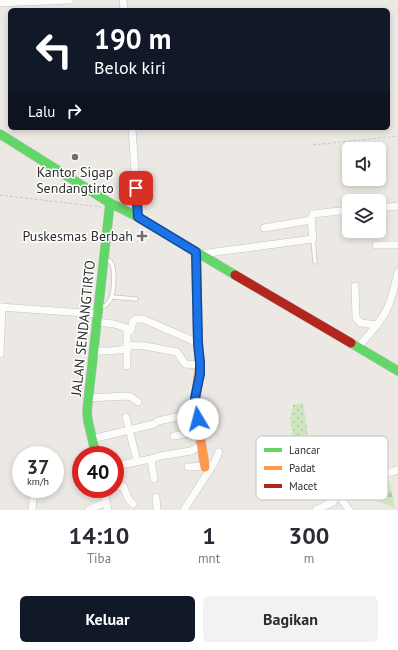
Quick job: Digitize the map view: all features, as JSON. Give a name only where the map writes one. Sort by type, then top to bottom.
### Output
[{"type":"street","points":[[0,3],[70,0]]},
{"type":"street","points":[[132,130],[138,217]]},
{"type":"street","points":[[0,134],[110,206],[138,217],[398,371]]},
{"type":"street","name":"JALAN SENDANGTIRTO","points":[[94,446],[88,421],[89,398],[110,206]]},
{"type":"street","points":[[386,207],[398,206]]},
{"type":"street","points":[[198,253],[313,240],[312,216],[316,213],[342,211]]},
{"type":"street","points":[[264,228],[311,220]]},
{"type":"street","points":[[376,245],[398,245]]},
{"type":"street","points":[[198,253],[198,343],[200,365],[195,398],[196,413],[202,445],[210,465]]},
{"type":"street","points":[[358,347],[377,325],[386,311],[395,293],[398,272]]},
{"type":"street","points":[[354,286],[356,318],[361,323],[377,325]]},
{"type":"street","points":[[0,354],[1,307],[98,314],[114,324],[126,328],[127,366]]},
{"type":"street","points":[[127,332],[131,330],[133,321],[143,319],[198,343]]},
{"type":"street","points":[[94,351],[109,351],[127,347],[145,346],[177,352],[185,364],[200,365]]},
{"type":"street","points":[[89,398],[126,396],[131,397],[138,402]]},
{"type":"street","points":[[92,439],[154,424],[158,421],[196,413]]},
{"type":"street","points":[[126,417],[136,461]]},
{"type":"street","points":[[174,436],[200,431]]},
{"type":"street","points":[[124,464],[191,451],[202,445]]},
{"type":"street","points":[[184,510],[219,452]]},
{"type":"street","points":[[151,459],[154,479]]},
{"type":"street","points":[[188,467],[210,465]]},
{"type":"street","points":[[388,473],[398,470]]},
{"type":"street","points":[[124,488],[129,500],[133,504]]},
{"type":"street","points":[[156,497],[157,510]]},
{"type":"street","points":[[32,510],[33,498]]},
{"type":"street","points":[[105,498],[108,510]]},
{"type":"street","points":[[316,510],[334,500]]},
{"type":"street","points":[[342,500],[349,510]]},
{"type":"street","points":[[89,510],[106,502]]},
{"type":"lane","points":[[313,240],[315,262]]},
{"type":"lane","points":[[98,314],[112,297],[114,272],[110,261],[104,261]]},
{"type":"lane","points":[[112,297],[136,299]]},
{"type":"path","points":[[313,145],[398,136]]},
{"type":"path","points":[[0,196],[110,206]]},
{"type":"green space","points":[[303,403],[308,434],[293,436],[290,420],[293,405]]},
{"type":"green space","points":[[388,480],[395,508],[375,500],[388,500]]},
{"type":"traffic: fast","points":[[0,134],[110,203],[138,217],[235,275]]},
{"type":"traffic: fast","points":[[94,446],[87,411],[110,203]]},
{"type":"traffic: fast","points":[[351,343],[398,371]]},
{"type":"traffic: slow","points":[[196,252],[198,343],[200,363],[195,405],[205,467]]},
{"type":"traffic: jam","points":[[235,275],[351,343]]},
{"type":"place","name":"Kantor Sigap Sendangtirto","points":[[75,157]]},
{"type":"place","name":"Puskesmas Berbah","points":[[142,236]]},
{"type":"route","points":[[136,188],[138,217],[196,252],[200,374],[195,405],[198,419]]}]
